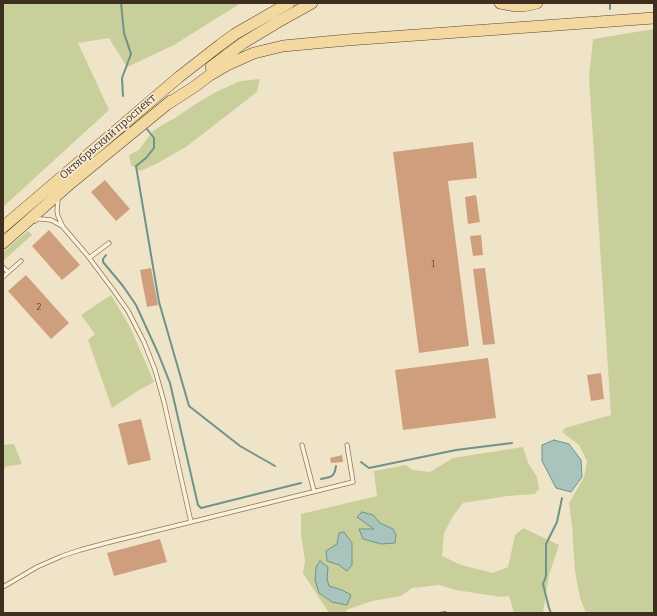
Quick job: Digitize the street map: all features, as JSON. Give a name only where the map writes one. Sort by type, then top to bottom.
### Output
[{"type":"main road","points":[[215,49],[238,29],[264,14],[279,3]]},
{"type":"main road","points":[[215,49],[235,34],[289,3]]},
{"type":"main road","points":[[166,105],[239,46],[312,3]]},
{"type":"main road","points":[[500,3],[524,6],[537,3]]},
{"type":"main road","points":[[166,105],[227,65],[254,53],[283,46],[654,18]]},
{"type":"main road","name":"Октябрьский проспект","points":[[3,227],[173,82],[215,49]]},
{"type":"main road","name":"Октябрьский проспект","points":[[3,244],[71,183],[166,105]]},
{"type":"lane","points":[[71,183],[57,202],[58,216],[64,227],[128,311],[144,342],[164,402],[191,522]]},
{"type":"lane","points":[[3,244],[6,246],[37,219],[41,218],[51,220],[64,227]]},
{"type":"lane","points":[[89,258],[109,243]]},
{"type":"lane","points":[[3,277],[21,261]]},
{"type":"lane","points":[[3,267],[8,272]]},
{"type":"lane","points":[[302,444],[314,491]]},
{"type":"lane","points":[[3,587],[37,567],[62,556],[106,543],[353,482],[347,445]]},
{"type":"green space","points":[[3,3],[241,3],[174,45],[127,67],[109,38],[78,43],[109,110],[3,207]]},
{"type":"green space","points":[[654,29],[654,613],[586,613],[580,598],[575,571],[569,503],[584,477],[587,461],[579,445],[562,432],[565,428],[611,415],[589,77],[593,39]]},
{"type":"green space","points":[[260,79],[257,92],[186,147],[140,171],[131,165],[129,155],[139,150],[152,132],[162,125],[216,92],[240,81]]},
{"type":"green space","points":[[28,231],[32,235],[3,261],[3,252]]},
{"type":"green space","points":[[111,295],[130,327],[154,382],[112,408],[88,340],[95,334],[81,315]]},
{"type":"green space","points":[[14,444],[22,464],[8,466],[3,469],[3,445]]},
{"type":"green space","points":[[523,447],[528,463],[537,477],[539,489],[535,494],[508,496],[463,503],[453,516],[444,533],[442,556],[461,565],[493,573],[508,567],[515,535],[523,528],[559,545],[549,575],[543,613],[514,613],[509,596],[501,597],[456,590],[439,585],[412,588],[401,596],[372,601],[346,610],[347,613],[329,613],[303,573],[305,561],[301,534],[301,514],[377,496],[374,471],[406,465],[413,470],[430,472],[453,458]]},
{"type":"water","points":[[554,440],[569,444],[581,460],[582,477],[571,492],[556,488],[542,461],[542,445]]},
{"type":"water","points":[[362,512],[373,515],[380,523],[393,529],[396,535],[395,543],[381,544],[363,539],[359,529],[374,529],[357,517]]},
{"type":"water","points":[[344,532],[352,543],[352,565],[347,571],[339,565],[327,561],[326,551],[337,544],[339,533]]},
{"type":"water","points":[[320,561],[328,567],[327,579],[329,586],[342,590],[351,595],[347,605],[332,602],[319,593],[315,580],[316,567]]},
{"type":"building","points":[[473,142],[477,178],[448,181],[469,346],[419,353],[393,152]]},
{"type":"building","points":[[105,180],[130,209],[116,221],[91,192]]},
{"type":"building","points":[[476,195],[480,222],[468,224],[465,197]]},
{"type":"building","points":[[49,230],[80,265],[62,280],[32,246]]},
{"type":"building","points":[[481,235],[483,255],[473,256],[470,236]]},
{"type":"building","points":[[151,268],[158,305],[147,307],[140,270]]},
{"type":"building","points":[[485,268],[495,344],[483,345],[473,269]]},
{"type":"building","points":[[26,275],[69,323],[51,339],[8,291]]},
{"type":"building","points":[[488,358],[496,418],[403,430],[395,370]]},
{"type":"building","points":[[601,373],[604,399],[591,401],[587,375]]},
{"type":"building","points":[[141,419],[151,460],[128,465],[118,424]]},
{"type":"building","points":[[342,455],[343,462],[331,463],[330,458]]},
{"type":"building","points":[[160,539],[167,562],[114,576],[107,553]]},
{"type":"waterway","points":[[121,3],[124,33],[131,54],[122,78],[123,96]]},
{"type":"waterway","points":[[610,3],[610,9]]},
{"type":"waterway","points":[[147,129],[154,138],[154,148],[146,158],[136,166],[159,302],[189,406],[240,446],[275,466]]},
{"type":"waterway","points":[[106,255],[103,262],[123,286],[136,305],[170,383],[198,505],[201,508],[301,483]]},
{"type":"waterway","points":[[361,462],[369,468],[456,450],[512,443]]},
{"type":"waterway","points":[[321,479],[333,475],[336,466]]},
{"type":"waterway","points":[[551,613],[543,584],[546,576],[546,544],[557,522],[562,498]]},
{"type":"waterway","points":[[439,613],[447,613]]}]
